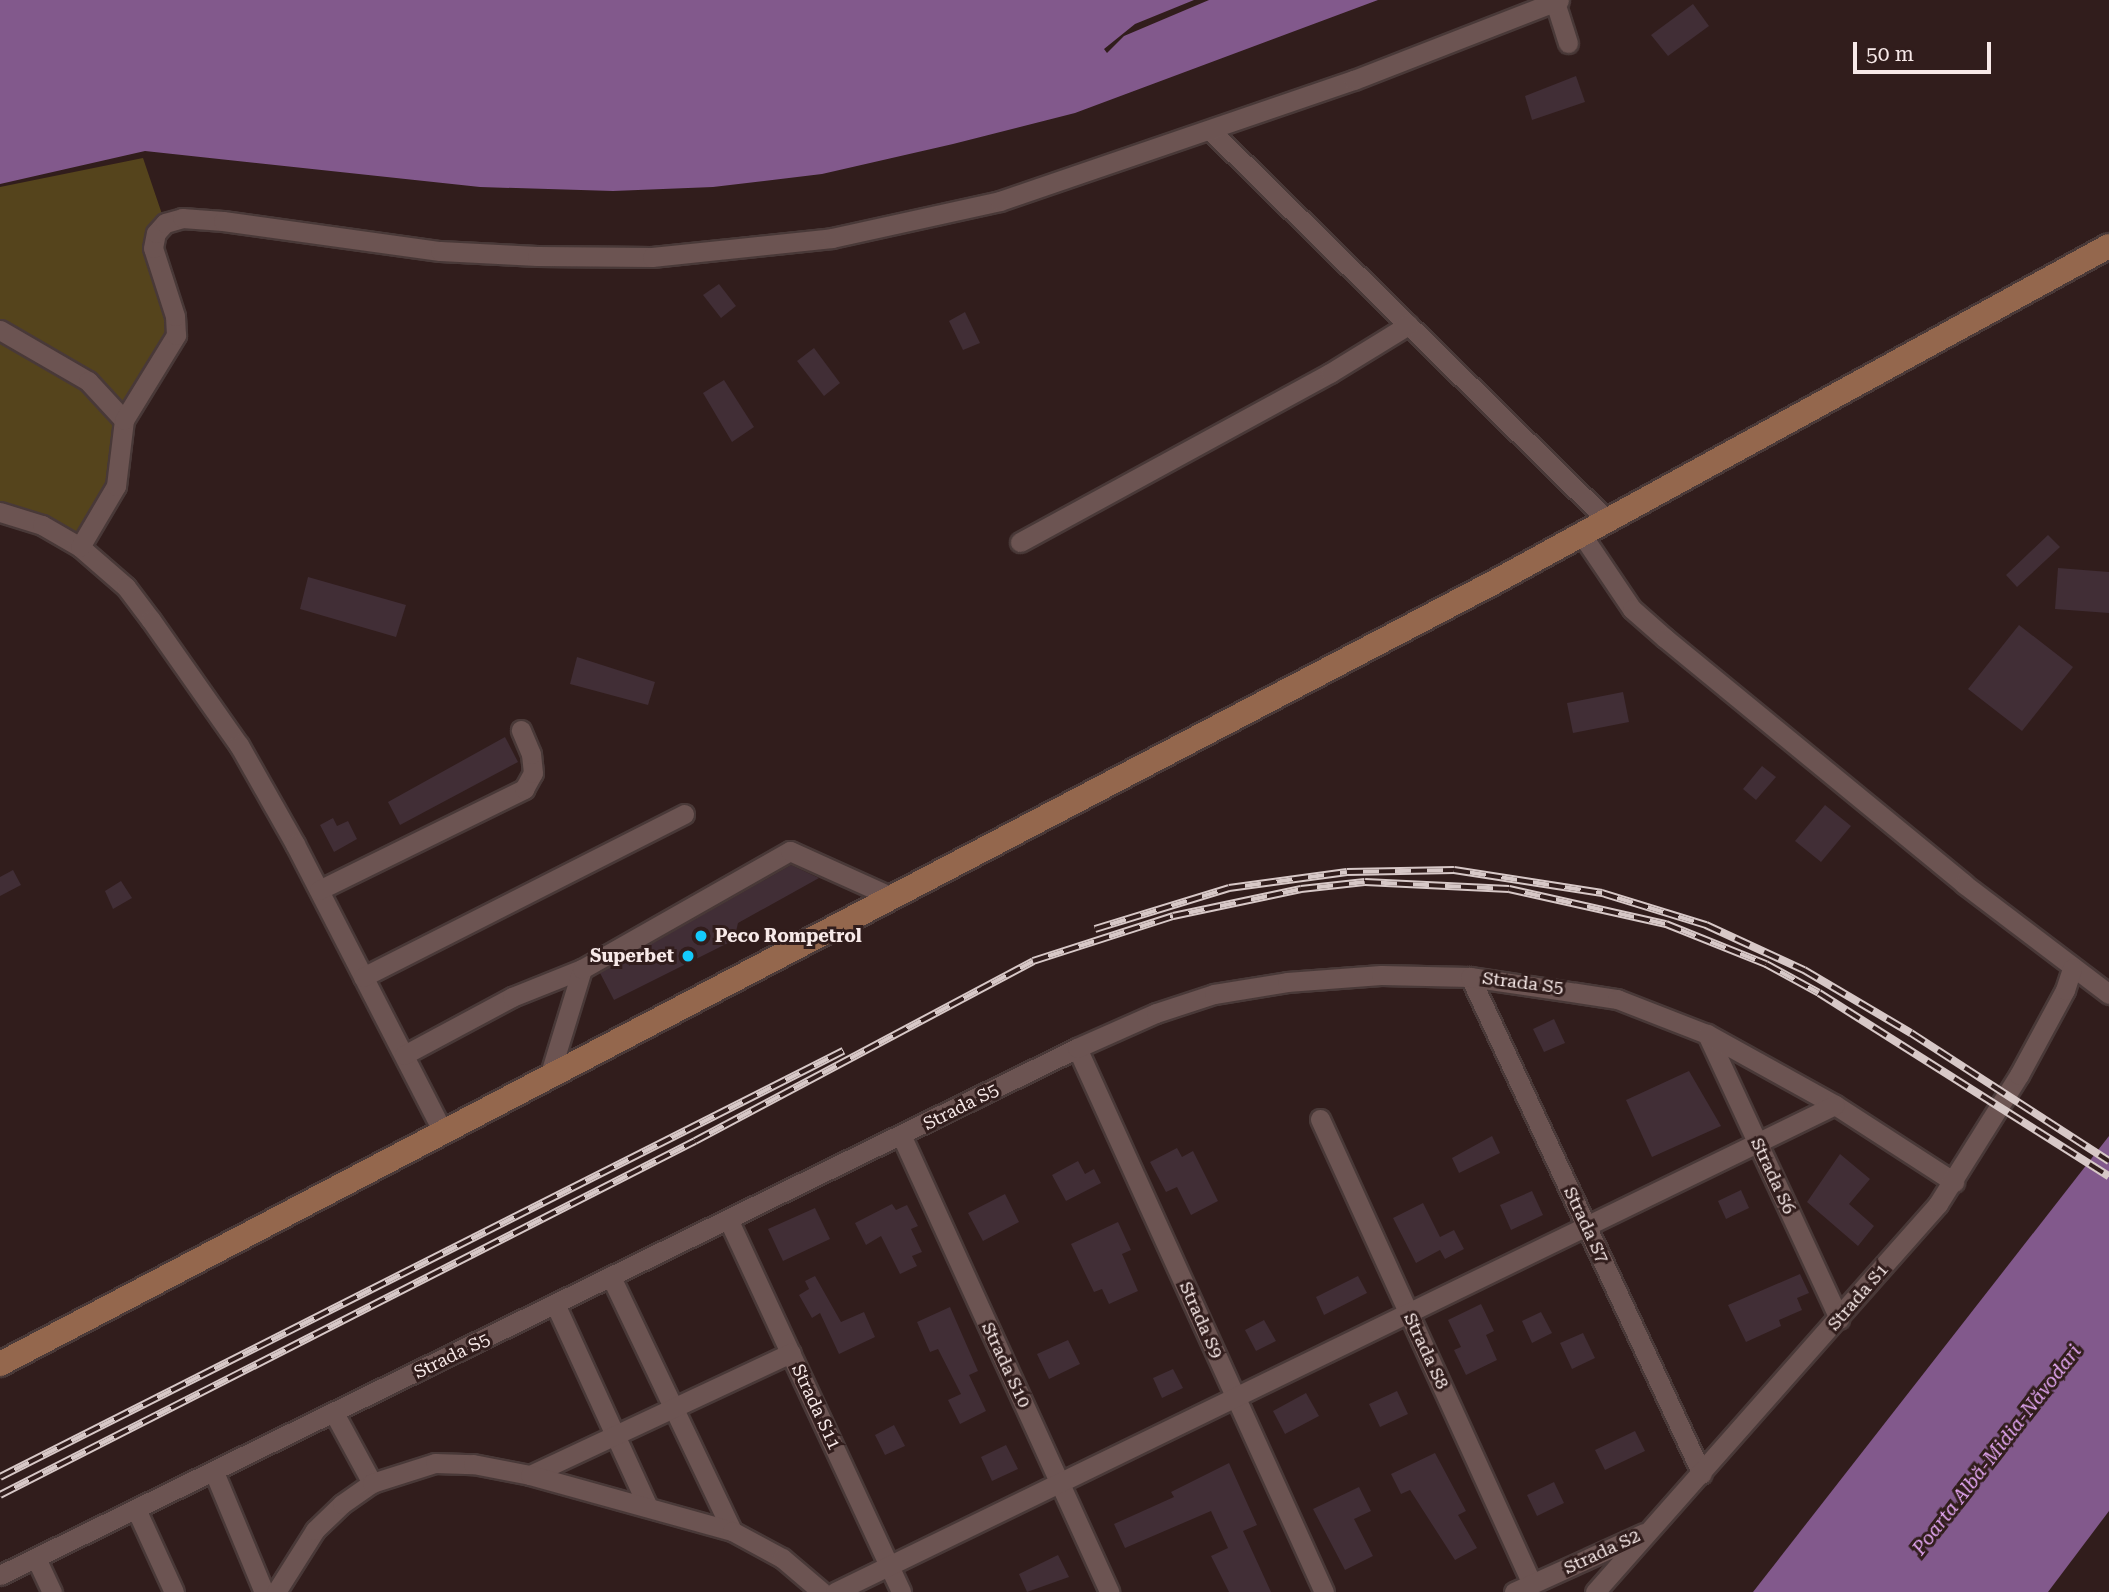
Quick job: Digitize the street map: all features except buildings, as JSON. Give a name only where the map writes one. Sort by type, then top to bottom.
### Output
[{"type":"main road","points":[[0,1364],[894,898],[1582,535],[2109,246]]},
{"type":"street","points":[[80,547],[117,486],[124,420],[176,335],[175,317],[153,248],[156,233],[165,223],[182,218],[440,251],[652,257],[832,238],[958,213],[1211,131],[1557,1],[1569,43]]},
{"type":"street","points":[[1211,131],[1608,521]]},
{"type":"street","points":[[1020,542],[1330,373],[1408,325]]},
{"type":"street","points":[[0,330],[88,381],[124,420]]},
{"type":"street","points":[[0,512],[42,525],[80,547],[126,587],[191,677],[239,745],[319,890],[443,1132]]},
{"type":"street","points":[[1582,535],[1612,584],[1657,631],[2072,968],[2109,993]]},
{"type":"street","points":[[319,890],[524,789],[533,773],[521,730]]},
{"type":"street","points":[[363,977],[684,814]]},
{"type":"street","points":[[404,1055],[512,997],[582,969],[790,851],[894,898]]},
{"type":"street","name":"Strada S1","points":[[1595,1592],[1839,1319],[1954,1182],[2041,1036],[2072,968]]},
{"type":"street","points":[[549,1077],[582,969]]},
{"type":"street","name":"Strada S5","points":[[0,1575],[902,1138],[1077,1048],[1156,1013],[1226,992],[1287,982],[1381,975],[1470,976],[1617,999],[1707,1034],[1835,1105],[1954,1182]]},
{"type":"street","name":"Strada S7","points":[[1470,976],[1702,1474]]},
{"type":"street","name":"Strada S6","points":[[1707,1034],[1839,1319]]},
{"type":"street","name":"Strada S9","points":[[1077,1048],[1324,1592]]},
{"type":"street","points":[[835,1592],[1835,1105]]},
{"type":"street","name":"Strada S8","points":[[1320,1119],[1408,1313],[1523,1588]]},
{"type":"street","name":"Strada S10","points":[[902,1138],[1109,1592]]},
{"type":"street","name":"Strada S11","points":[[729,1221],[901,1592]]},
{"type":"street","points":[[612,1279],[732,1531]]},
{"type":"street","points":[[556,1306],[647,1505]]},
{"type":"street","points":[[530,1475],[791,1353]]},
{"type":"street","points":[[334,1413],[372,1483]]},
{"type":"street","points":[[276,1592],[315,1530],[372,1483],[435,1463],[473,1464],[530,1475],[647,1505],[732,1531],[782,1558],[822,1592]]},
{"type":"street","points":[[214,1472],[264,1592]]},
{"type":"street","points":[[136,1509],[174,1592]]},
{"type":"street","name":"Strada S2","points":[[1523,1588],[1651,1529]]},
{"type":"street","points":[[36,1558],[52,1592]]},
{"type":"shaded area","points":[[143,158],[165,223],[156,233],[175,316],[124,420],[116,486],[80,547],[0,512],[0,187]]},
{"type":"water","points":[[0,0],[1194,0],[1135,24],[1104,49],[1107,53],[1124,36],[1209,0],[1378,0],[1075,113],[953,144],[822,174],[713,187],[613,191],[480,187],[145,151],[0,184]]},
{"type":"water","name":"Poarta Albă-Midia-Năvodari","points":[[2109,1136],[2109,1511],[2048,1592],[1753,1592]]},
{"type":"railway","points":[[1095,929],[1229,888],[1347,872],[1454,870],[1602,893],[1706,925],[1804,970],[1911,1033],[2109,1161]]},
{"type":"railway","points":[[0,1495],[695,1141],[1033,961],[1173,916],[1301,889],[1365,882],[1509,889],[1666,924],[1766,964],[1819,993],[2109,1176]]},
{"type":"railway","points":[[0,1477],[843,1051]]},
{"type":"place","name":"Peco Rompetrol","points":[[701,936]]},
{"type":"place","name":"Superbet","points":[[688,956]]}]
